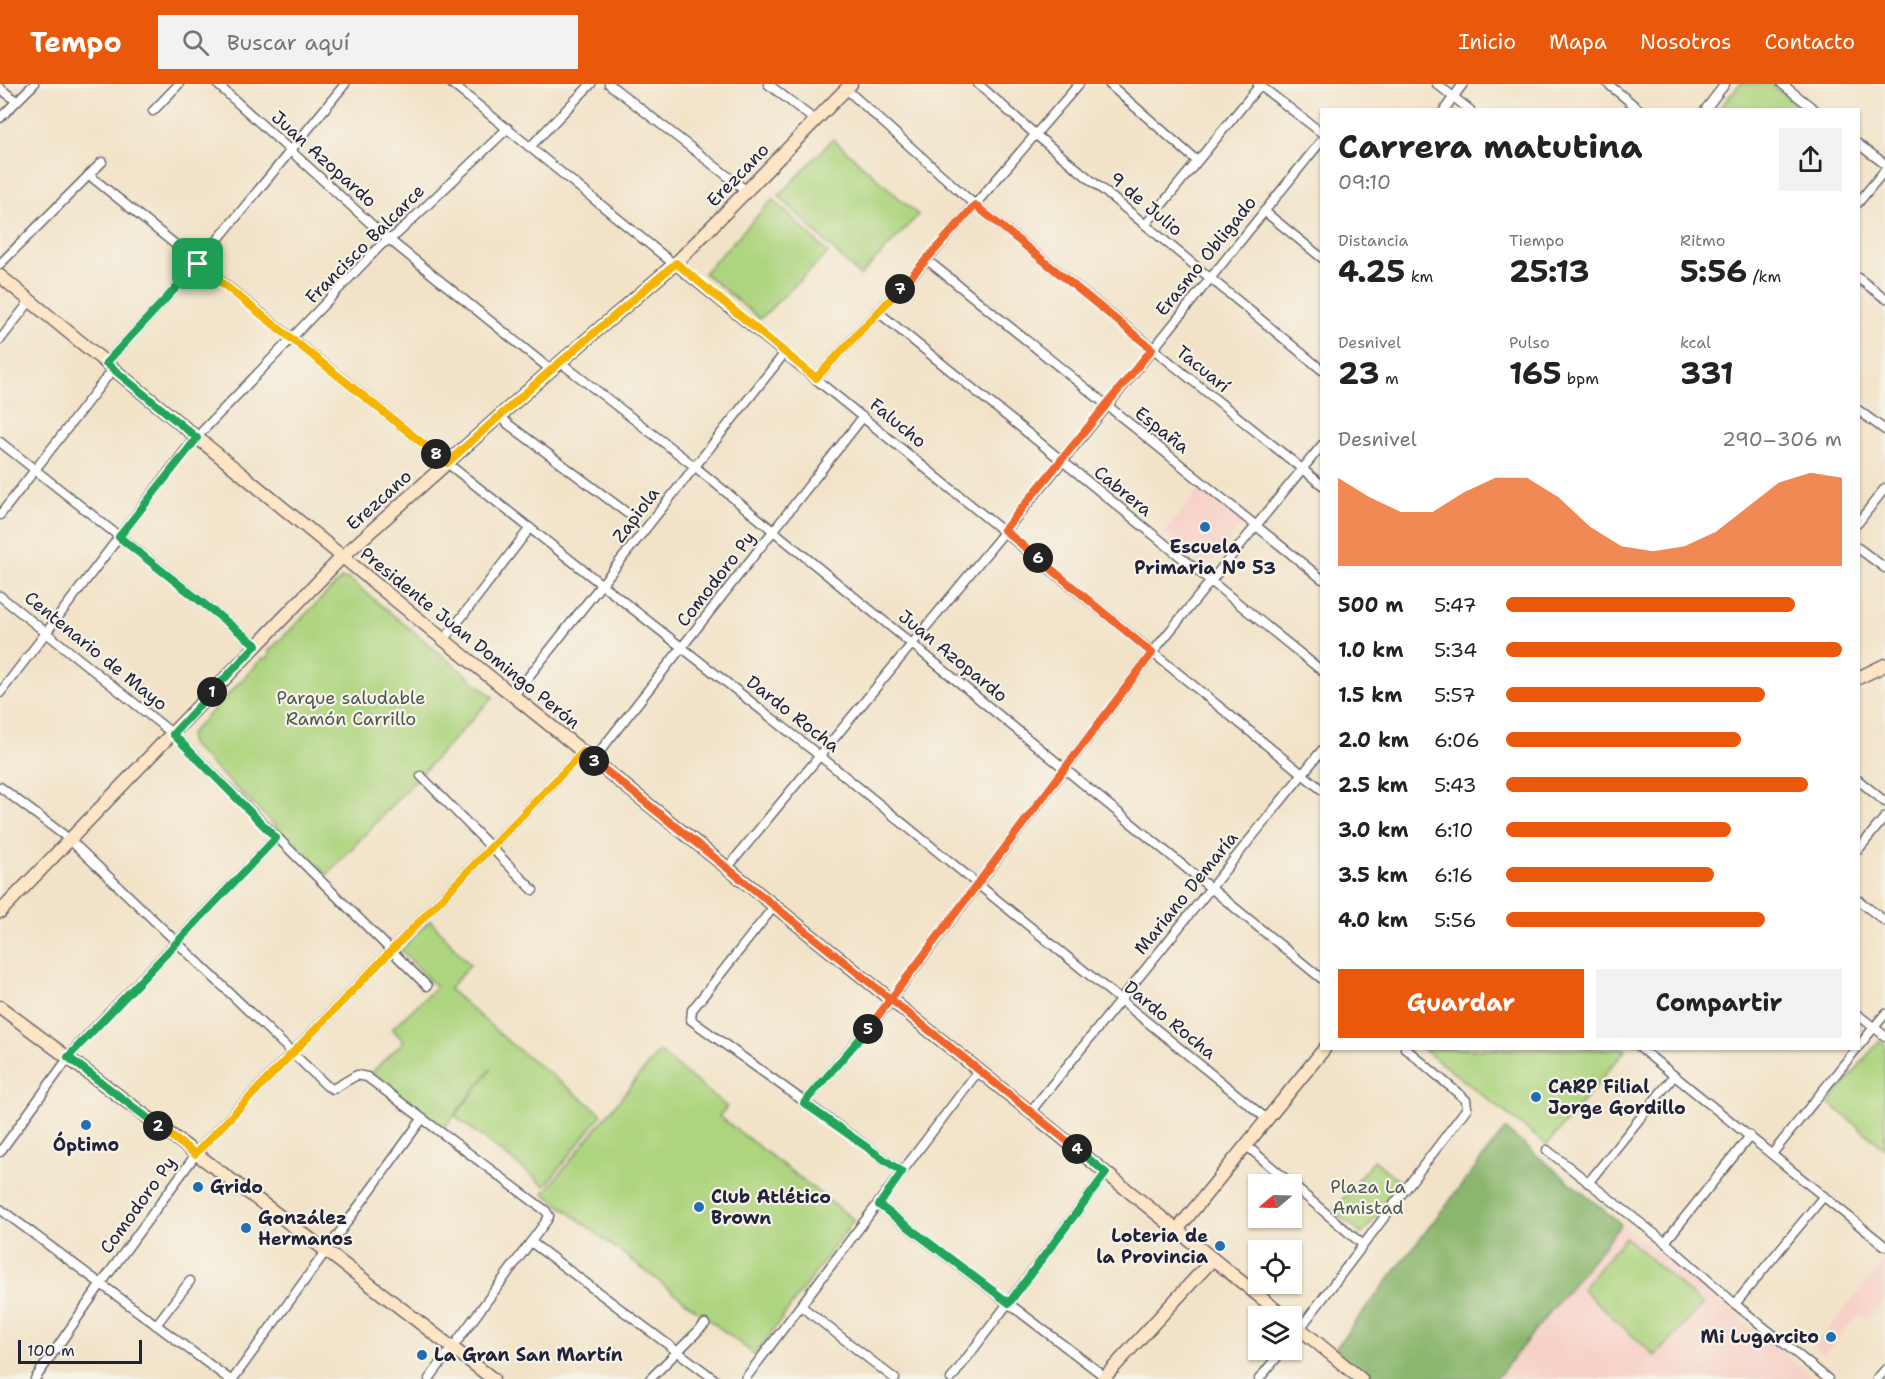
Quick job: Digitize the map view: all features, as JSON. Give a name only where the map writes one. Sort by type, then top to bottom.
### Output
[{"type":"street","points":[[0,118],[34,84]]},
{"type":"street","points":[[153,111],[179,84]]},
{"type":"street","name":"Juan Azopardo","points":[[217,84],[389,239],[555,366],[694,466],[1320,977]]},
{"type":"street","points":[[0,515],[110,366],[198,264],[345,84]]},
{"type":"street","name":"Falucho","points":[[452,84],[676,263],[784,354],[1004,530],[1320,788]]},
{"type":"street","points":[[531,146],[591,84]]},
{"type":"street","points":[[609,84],[748,192]]},
{"type":"street","points":[[768,84],[816,121]]},
{"type":"street","name":"9 de Julio","points":[[978,84],[1209,279],[1320,368]]},
{"type":"street","points":[[816,378],[927,260],[1079,84]]},
{"type":"street","points":[[1109,84],[1197,161]]},
{"type":"street","points":[[1437,84],[1467,108]]},
{"type":"street","points":[[1445,108],[1463,84]]},
{"type":"street","points":[[1608,84],[1638,108]]},
{"type":"street","points":[[1707,108],[1725,84]]},
{"type":"street","points":[[1782,84],[1812,108]]},
{"type":"street","points":[[1146,225],[1259,85],[1320,131]]},
{"type":"street","name":"Erezcano","points":[[0,912],[342,557],[555,366],[676,263],[849,87]]},
{"type":"street","name":"Tacuarí","points":[[849,87],[975,205],[1320,483]]},
{"type":"street","points":[[0,88],[16,102]]},
{"type":"street","name":"Francisco Balcarce","points":[[0,693],[197,438],[389,239],[508,128]]},
{"type":"street","name":"Erasmo Obligado","points":[[728,867],[1062,462],[1320,142]]},
{"type":"street","points":[[1860,145],[1885,164]]},
{"type":"street","points":[[0,264],[102,162]]},
{"type":"street","points":[[1860,201],[1885,170]]},
{"type":"street","name":"Dardo Rocha","points":[[89,175],[447,463],[604,584],[820,756],[1268,1120]]},
{"type":"street","points":[[1264,211],[1320,256]]},
{"type":"street","name":"España","points":[[927,260],[1106,407],[1320,577]]},
{"type":"street","name":"Presidente Juan Domingo Perón","points":[[0,276],[444,640],[776,904],[1271,1306]]},
{"type":"street","points":[[1860,279],[1885,298]]},
{"type":"street","points":[[0,340],[30,301]]},
{"type":"street","name":"Cabrera","points":[[878,312],[1320,669]]},
{"type":"street","name":"Zapiola","points":[[514,695],[784,354]]},
{"type":"street","points":[[1860,411],[1885,430]]},
{"type":"street","points":[[500,415],[508,424],[627,513]]},
{"type":"street","name":"Comodoro Py","points":[[35,1379],[195,1154],[490,846],[588,756],[682,647],[863,417]]},
{"type":"street","points":[[0,442],[256,645]]},
{"type":"street","points":[[804,1103],[891,999],[1152,653],[1320,447]]},
{"type":"street","points":[[1860,520],[1885,488]]},
{"type":"street","points":[[444,640],[530,528]]},
{"type":"street","points":[[1860,549],[1885,568]]},
{"type":"street","name":"Centenario de Mayo","points":[[0,596],[173,734],[427,986]]},
{"type":"street","points":[[1860,677],[1885,665]]},
{"type":"street","name":"Mariano Demaría","points":[[1031,1111],[1320,752]]},
{"type":"street","points":[[421,776],[533,890]]},
{"type":"street","points":[[1860,782],[1885,802]]},
{"type":"street","points":[[0,787],[69,839],[333,1089],[351,1077],[363,1075],[546,1211],[549,1216],[531,1242],[429,1379]]},
{"type":"street","points":[[1860,848],[1885,817]]},
{"type":"street","points":[[0,1152],[68,1057],[276,838]]},
{"type":"street","points":[[1860,902],[1885,921]]},
{"type":"street","points":[[776,904],[690,1016],[691,1020],[902,1172]]},
{"type":"street","points":[[0,1008],[325,1250],[493,1379]]},
{"type":"street","points":[[1860,1046],[1885,1014]]},
{"type":"street","points":[[1860,1017],[1885,1036]]},
{"type":"street","points":[[1177,1230],[1323,1050]]},
{"type":"street","points":[[1302,1318],[1467,1108],[1466,1100],[1407,1050]]},
{"type":"street","points":[[1642,1050],[1885,1246]]},
{"type":"street","points":[[1772,1154],[1856,1050]]},
{"type":"street","points":[[745,1379],[979,1070]]},
{"type":"street","points":[[1588,1183],[1674,1076]]},
{"type":"street","points":[[0,1209],[231,1379],[422,1119]]},
{"type":"street","points":[[1665,1242],[1750,1136]]},
{"type":"street","points":[[1247,1146],[1362,1244]]},
{"type":"street","points":[[1547,1150],[1665,1242],[1735,1304],[1828,1379]]},
{"type":"street","points":[[951,1379],[1106,1173]]},
{"type":"street","points":[[1735,1304],[1824,1196]]},
{"type":"street","points":[[879,1205],[1106,1378],[1213,1259]]},
{"type":"street","points":[[531,1242],[714,1379]]},
{"type":"street","points":[[156,1325],[190,1281]]},
{"type":"street","points":[[801,1306],[894,1379]]},
{"type":"street","points":[[650,1379],[705,1324]]},
{"type":"street","points":[[1302,1330],[1361,1379]]},
{"type":"street","points":[[1259,1379],[1275,1360]]},
{"type":"street","points":[[1877,1379],[1885,1370]]},
{"type":"shaded area","name":"Escuela Primaria Nº 53","points":[[1201,487],[1244,522],[1208,568],[1165,533]]},
{"type":"shaded area","points":[[1621,1224],[1811,1375],[1808,1379],[1497,1379]]},
{"type":"shaded area","points":[[1883,1262],[1885,1264],[1885,1300],[1868,1320],[1859,1314],[1824,1355],[1813,1347]]},
{"type":"green space","points":[[1740,84],[1771,84],[1802,108],[1720,108]]},
{"type":"green space","points":[[833,139],[918,215],[860,276],[779,196]]},
{"type":"green space","points":[[773,199],[828,253],[760,319],[704,273]]},
{"type":"green space","name":"Parque saludable Ramón Carrillo","points":[[341,579],[349,579],[493,697],[327,875],[190,744],[190,734],[262,659],[268,658],[269,651]]},
{"type":"green space","points":[[430,920],[470,965],[449,989],[511,1044],[602,1114],[545,1186],[455,1116],[492,1068],[444,1128],[371,1073],[404,1041],[392,1029],[436,987],[401,950]]},
{"type":"green space","points":[[1880,1040],[1885,1044],[1885,1149],[1829,1103]]},
{"type":"green space","name":"CARP Filial Jorge Gordillo","points":[[1424,1050],[1625,1050],[1547,1145]]},
{"type":"green space","name":"Club Atlético Brown","points":[[659,1051],[727,1107],[719,1116],[854,1220],[755,1355],[544,1193]]},
{"type":"green space","points":[[1505,1129],[1621,1224],[1496,1379],[1368,1379],[1333,1351]]},
{"type":"green space","name":"Plaza La Amistad","points":[[1374,1160],[1403,1184],[1362,1234],[1333,1211]]},
{"type":"green space","points":[[1625,1237],[1703,1305],[1655,1356],[1582,1289]]},
{"type":"place","name":"Escuela Primaria Nº 53","points":[[1205,527]]},
{"type":"place","name":"CARP Filial Jorge Gordillo","points":[[1536,1097]]},
{"type":"place","name":"Óptimo","points":[[86,1125]]},
{"type":"place","name":"Grido","points":[[198,1187]]},
{"type":"place","name":"Club Atlético Brown","points":[[699,1207]]},
{"type":"place","name":"González Hermanos","points":[[246,1228]]},
{"type":"place","name":"Loteria de la Provincia","points":[[1220,1246]]},
{"type":"place","name":"Mi Lugarcito","points":[[1831,1337]]},
{"type":"place","name":"La Gran San Martín","points":[[422,1355]]},
{"type":"route","points":[[198,264],[106,363],[197,438],[119,537],[256,645],[173,734],[276,838],[68,1057],[195,1154],[583,752],[776,904],[793,920],[891,999],[1031,1111],[1106,1173],[1009,1303],[879,1205],[902,1172],[804,1103],[885,1008],[891,999],[896,990],[1059,779],[1070,760],[1152,653],[1004,530],[1062,462],[1152,349],[975,205],[927,260],[816,378],[676,263],[447,463],[198,264]]}]
